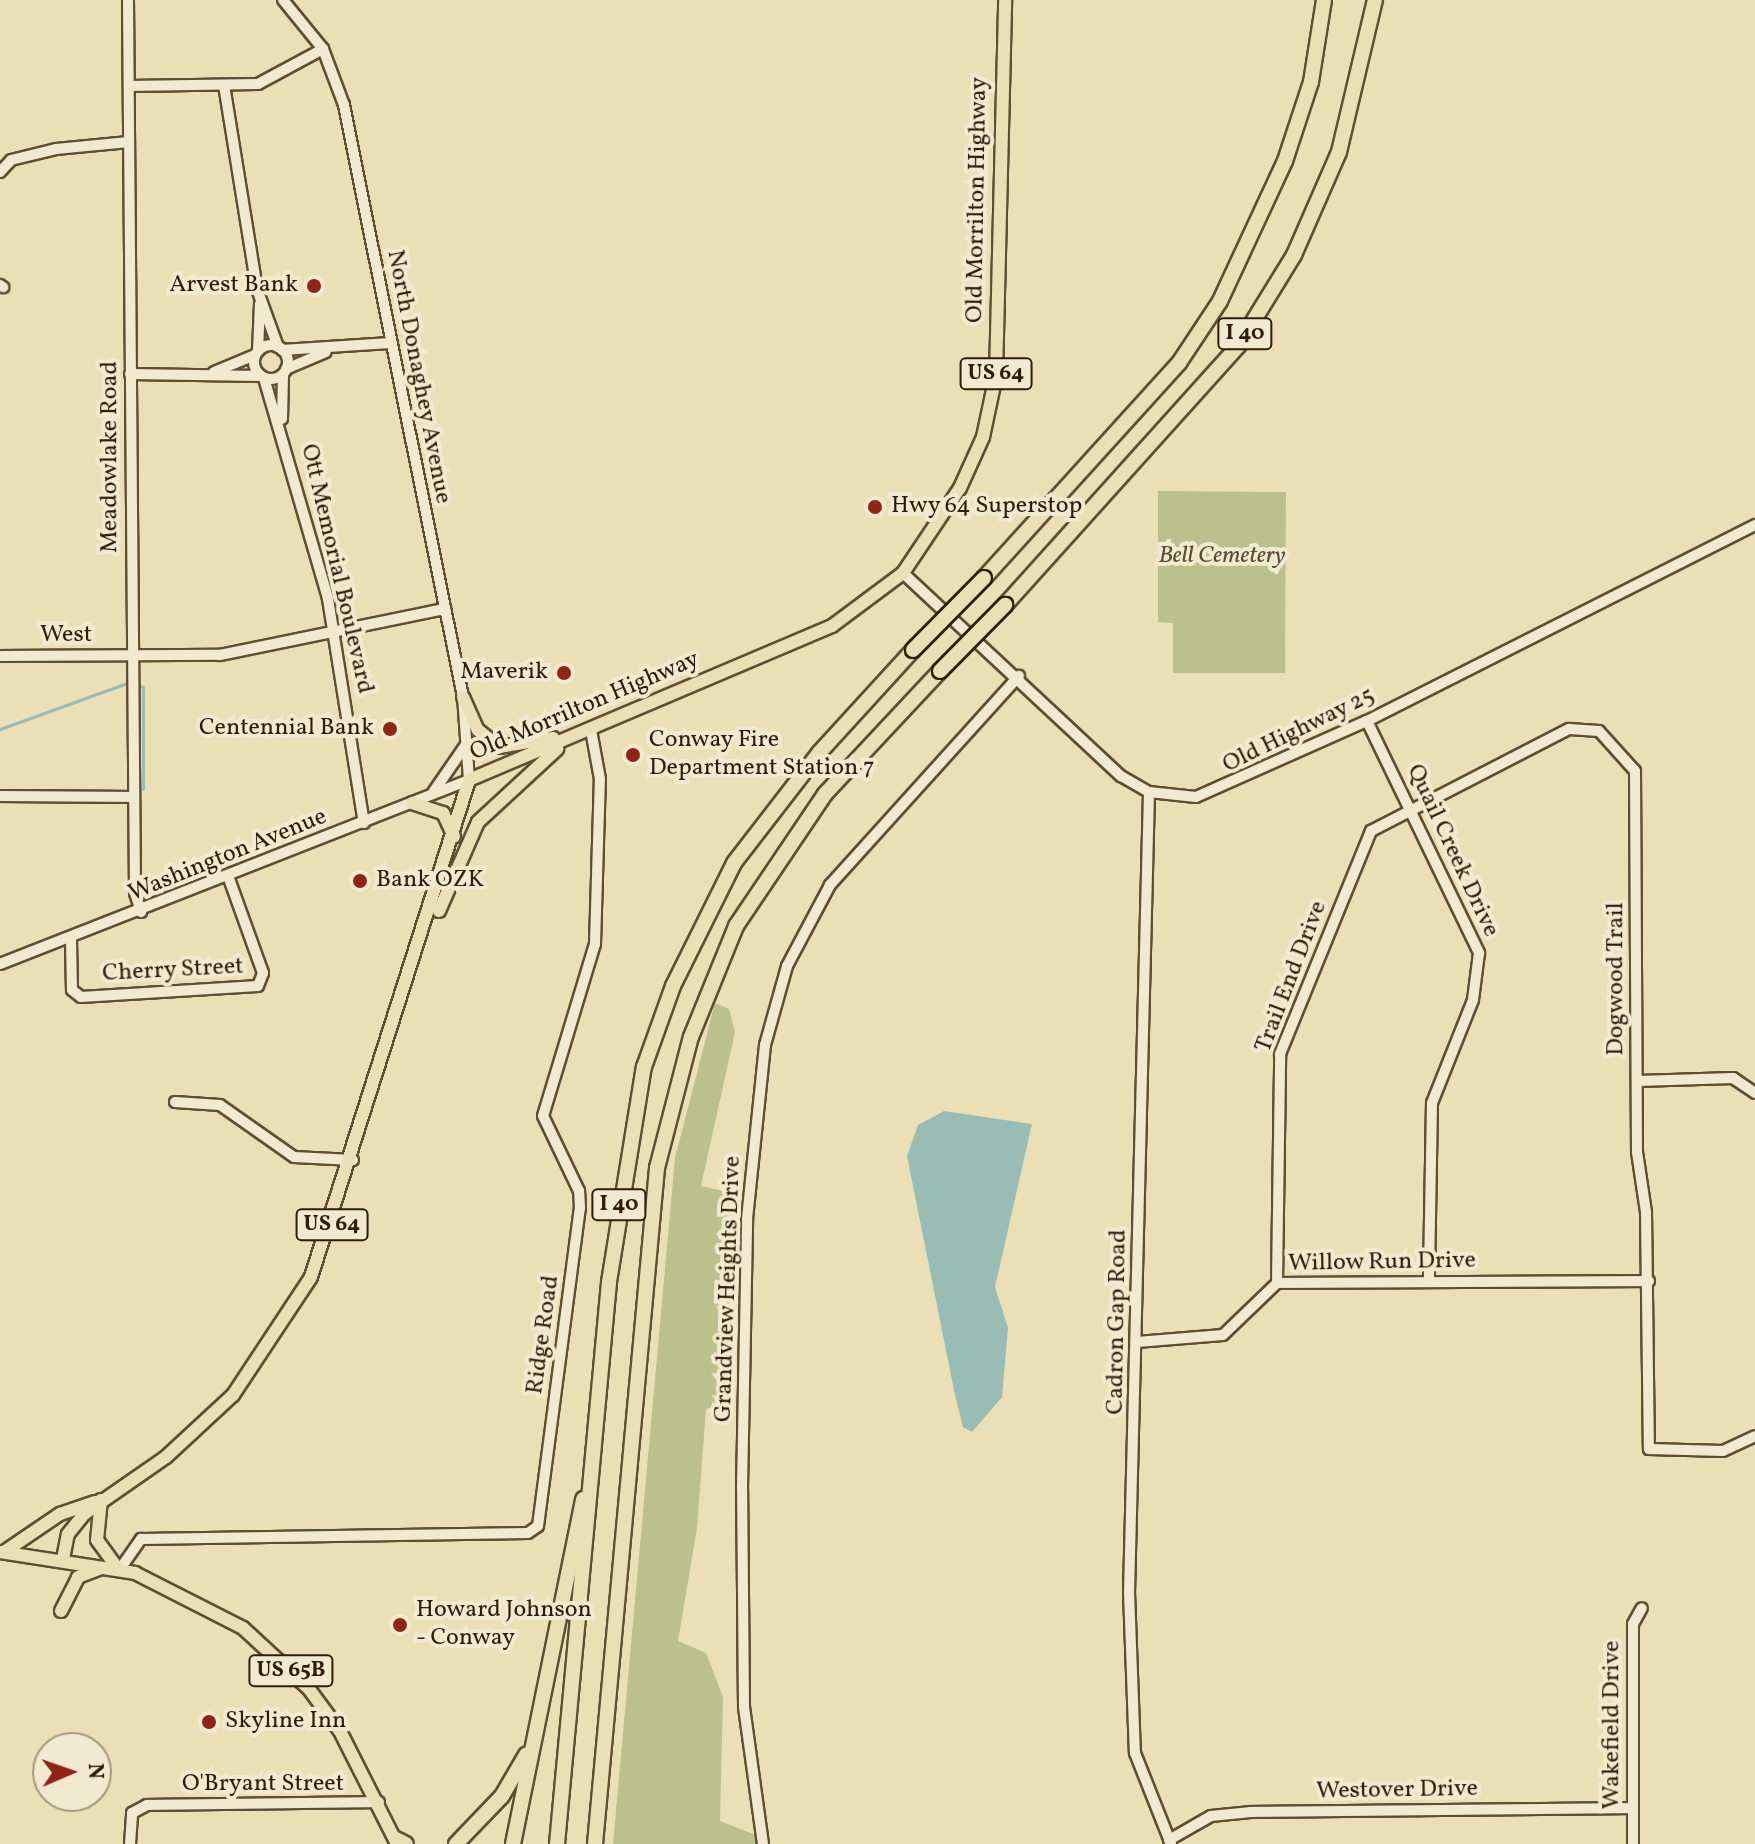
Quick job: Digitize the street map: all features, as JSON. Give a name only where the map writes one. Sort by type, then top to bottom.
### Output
[{"type":"highway","name":"I 40","points":[[557,1844],[623,1168],[644,1067],[673,986],[734,863],[770,812],[913,650],[984,578],[1179,363],[1220,301],[1285,161],[1311,82],[1324,0]]},
{"type":"highway","name":"I 40","points":[[596,1843],[657,1168],[691,1037],[736,926],[816,807],[1005,605],[1238,346],[1294,255],[1339,152],[1375,0]]},
{"type":"highway","points":[[513,1844],[601,1396]]},
{"type":"highway","points":[[456,1844],[502,1796],[535,1736]]},
{"type":"main road","name":"Old Morrilton Highway","points":[[63,1559],[74,1524],[101,1500],[194,1433],[254,1370],[311,1277],[353,1160],[454,838],[469,780],[832,626],[903,573],[960,488],[983,437],[996,376],[1005,0]]},
{"type":"main road","points":[[463,697],[478,730],[499,747],[591,730]]},
{"type":"main road","points":[[411,976],[478,822],[510,786],[591,730]]},
{"type":"main road","points":[[412,803],[443,813],[454,838]]},
{"type":"main road","points":[[101,1500],[97,1540],[119,1569]]},
{"type":"main road","name":"US 64","points":[[2,1552],[60,1514],[101,1500]]},
{"type":"main road","name":"US 64","points":[[2,1552],[63,1559]]},
{"type":"main road","name":"US 65B","points":[[63,1559],[119,1569],[188,1594],[275,1655],[347,1740],[400,1842]]},
{"type":"main road","points":[[61,1611],[81,1573],[119,1569]]},
{"type":"street","name":"Meadowlake Road","points":[[128,0],[132,683],[134,797],[141,912]]},
{"type":"street","name":"North Donaghey Avenue","points":[[283,0],[323,49],[344,105],[463,697],[469,780]]},
{"type":"street","points":[[129,86],[224,85],[269,80],[323,49]]},
{"type":"street","points":[[224,85],[260,304],[257,353]]},
{"type":"street","points":[[0,172],[11,160],[56,149],[129,142]]},
{"type":"street","points":[[260,304],[280,349]]},
{"type":"street","points":[[212,373],[257,353],[280,349],[326,352],[390,343]]},
{"type":"street","name":"Ott Memorial Boulevard","points":[[280,349],[284,371],[282,419]]},
{"type":"street","points":[[130,374],[212,373],[262,377],[284,371],[326,352]]},
{"type":"street","name":"Ott Memorial Boulevard","points":[[257,353],[262,377],[282,419],[334,636],[361,824]]},
{"type":"street","name":"Old Highway 25","points":[[903,573],[1019,676],[1121,776],[1149,792],[1196,797],[1224,791],[1755,525]]},
{"type":"street","name":"West","points":[[0,656],[220,655],[334,636],[445,609]]},
{"type":"street","name":"Grandview Heights Drive","points":[[763,1844],[744,1707],[742,1488],[747,1219],[765,1045],[787,966],[830,885],[1019,676]]},
{"type":"street","name":"Quail Creek Drive","points":[[1367,721],[1479,953],[1473,1000],[1432,1103],[1429,1282]]},
{"type":"street","name":"Dogwood Trail","points":[[1410,807],[1569,729],[1599,731],[1620,747],[1635,771],[1638,1081],[1649,1281],[1649,1449],[1723,1451],[1755,1436]]},
{"type":"street","name":"Ridge Road","points":[[119,1569],[141,1539],[528,1533],[538,1526],[580,1208],[579,1191],[543,1116],[595,944],[600,779],[591,730]]},
{"type":"street","points":[[427,796],[453,770],[467,740]]},
{"type":"street","name":"Washington Avenue","points":[[0,964],[71,940],[469,780]]},
{"type":"street","name":"Cadron Gap Road","points":[[1149,792],[1129,1592],[1135,1753],[1170,1842]]},
{"type":"street","points":[[0,796],[134,797]]},
{"type":"street","name":"Trail End Drive","points":[[1277,1283],[1280,1054],[1371,831],[1410,807]]},
{"type":"street","name":"Cherry Street","points":[[71,940],[72,990],[81,997],[258,986],[263,973],[228,876]]},
{"type":"street","points":[[1638,1081],[1733,1078],[1755,1093]]},
{"type":"street","points":[[175,1102],[220,1105],[294,1157],[353,1160]]},
{"type":"street","name":"Willow Run Drive","points":[[1137,1342],[1223,1335],[1277,1283],[1649,1281]]},
{"type":"street","name":"Wakefield Drive","points":[[1633,1844],[1633,1624],[1642,1608]]},
{"type":"street","name":"O'Bryant Street","points":[[130,1844],[132,1813],[147,1805],[379,1802]]},
{"type":"street","name":"Westover Drive","points":[[1170,1842],[1211,1816],[1251,1812],[1633,1808]]},
{"type":"green space","name":"Bell Cemetery","points":[[1158,491],[1286,492],[1285,673],[1173,673],[1173,623],[1158,622]]},
{"type":"green space","points":[[715,1003],[729,1009],[735,1032],[701,1186],[727,1192],[731,1402],[706,1409],[697,1528],[678,1641],[706,1653],[723,1697],[720,1821],[758,1836],[758,1844],[613,1844],[675,1158]]},
{"type":"water","points":[[944,1111],[1032,1124],[995,1287],[1008,1328],[1002,1397],[972,1432],[963,1427],[955,1395],[907,1156],[918,1125]]},
{"type":"waterway","points":[[0,729],[130,682]]},
{"type":"waterway","points":[[137,685],[143,687],[143,789]]},
{"type":"place","name":"Arvest Bank","points":[[314,286]]},
{"type":"place","name":"Hwy 64 Superstop","points":[[875,507]]},
{"type":"place","name":"Maverik","points":[[564,673]]},
{"type":"place","name":"Centennial Bank","points":[[390,729]]},
{"type":"place","name":"Conway Fire Department Station 7","points":[[633,755]]},
{"type":"place","name":"Bank OZK","points":[[360,881]]},
{"type":"place","name":"Howard Johnson - Conway","points":[[400,1625]]},
{"type":"place","name":"Skyline Inn","points":[[209,1722]]}]
